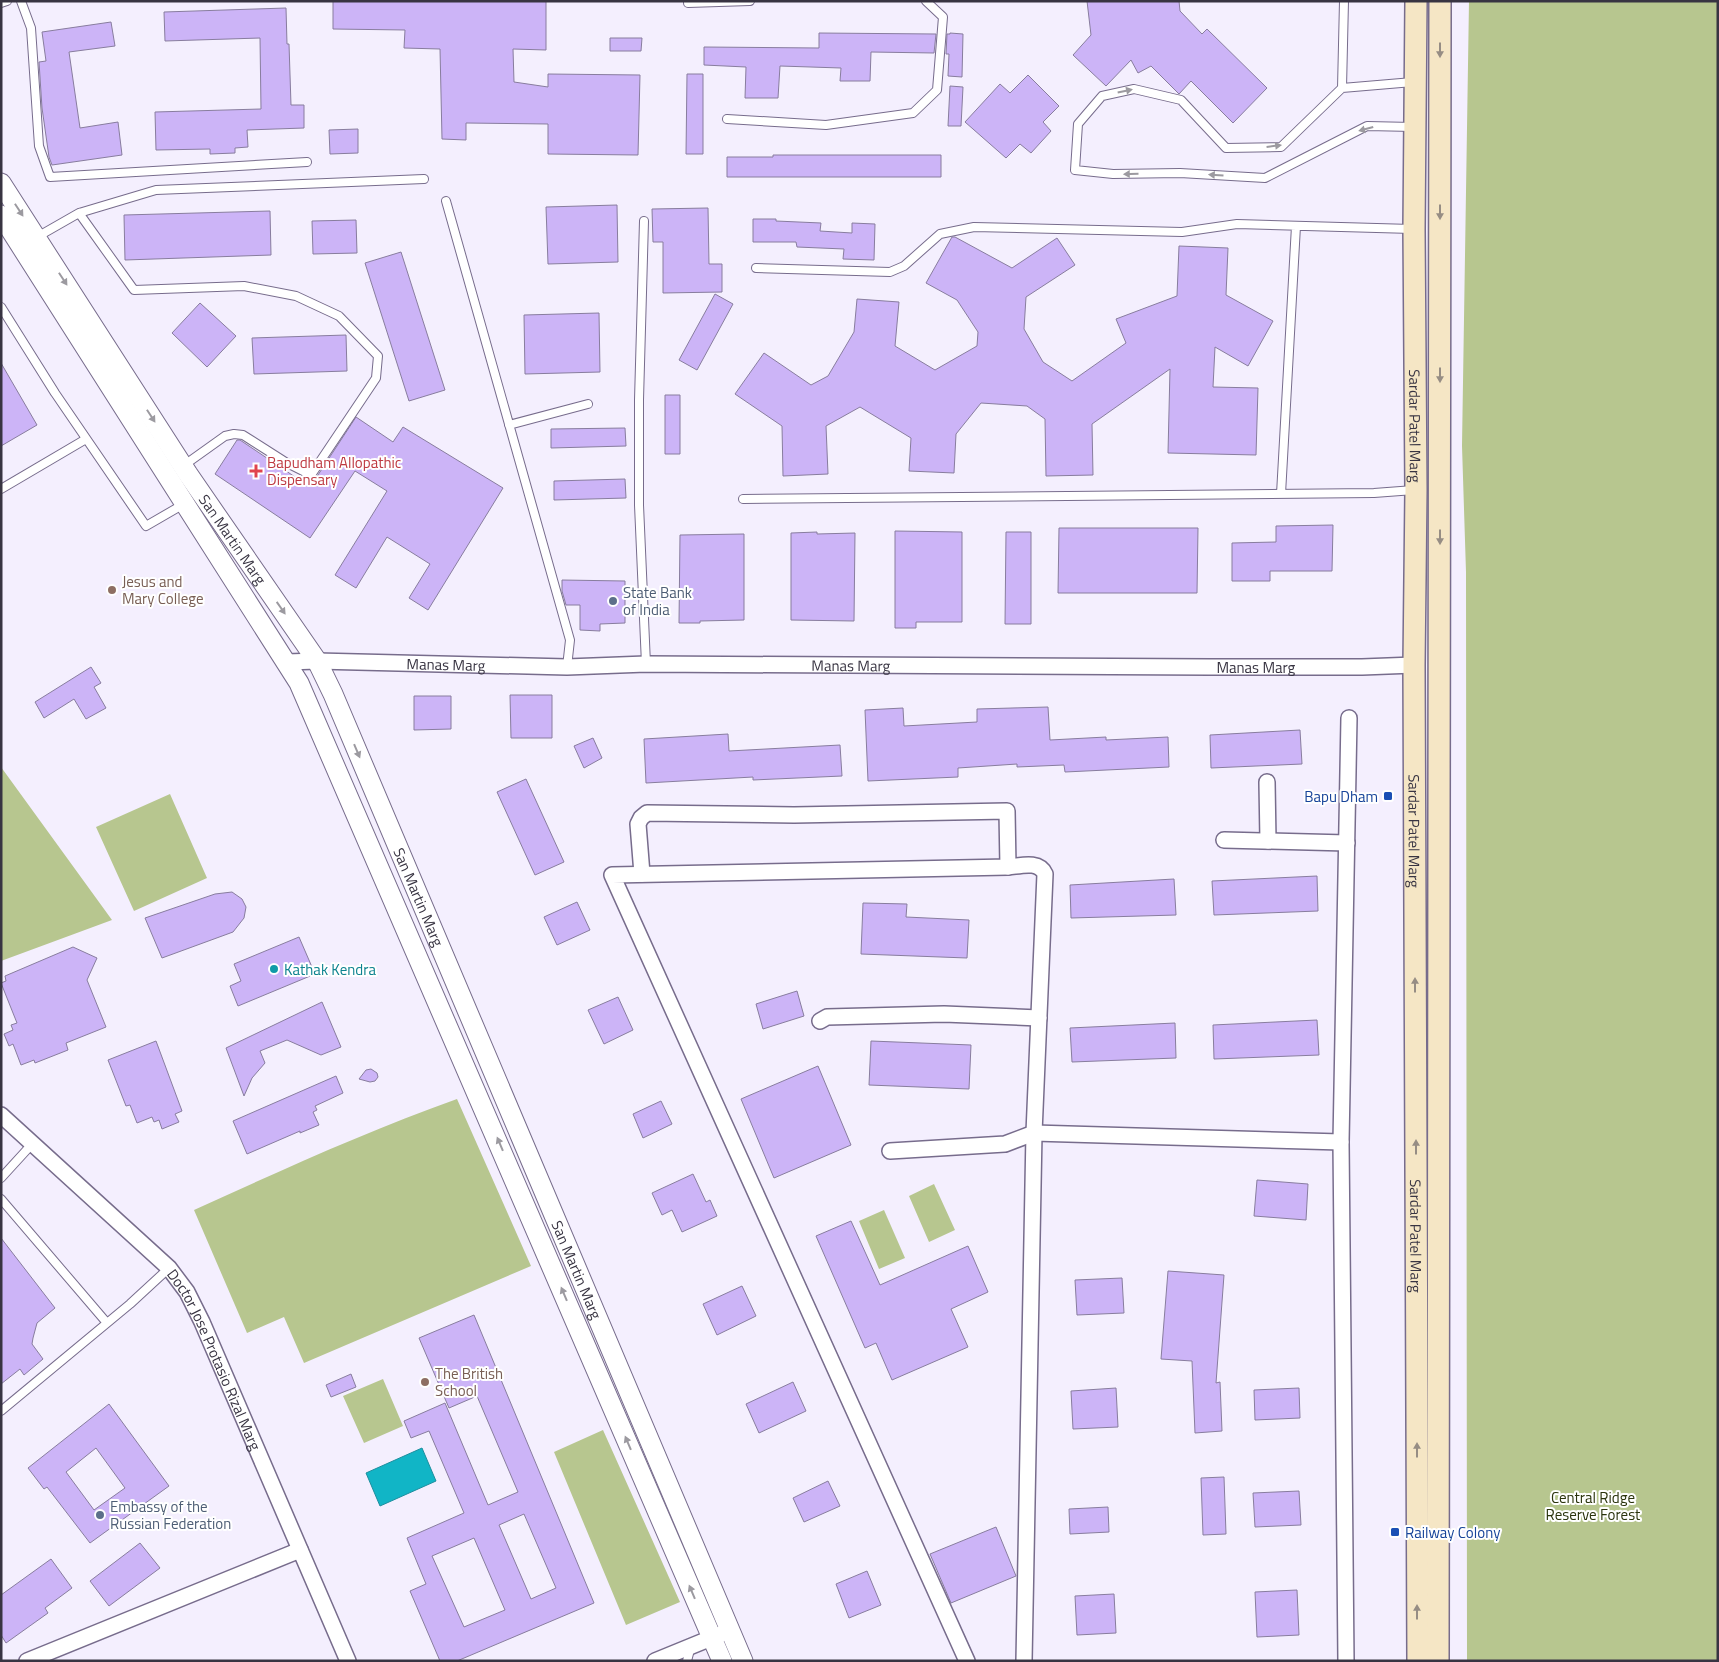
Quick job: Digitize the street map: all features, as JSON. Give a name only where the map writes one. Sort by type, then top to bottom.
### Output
[{"type":"main road","name":"Sardar Patel Marg","points":[[1416,1],[1414,665],[1418,1661]]},
{"type":"main road","name":"Sardar Patel Marg","points":[[1438,1661],[1440,1]]},
{"type":"street","name":"San Martin Marg","points":[[1,183],[29,242],[186,503],[299,683],[722,1661]]},
{"type":"street","name":"San Martin Marg","points":[[1,215],[29,242],[318,661],[743,1661]]},
{"type":"street","name":"Manas Marg","points":[[287,662],[318,661],[567,667],[646,664],[1199,667],[1414,665]]},
{"type":"street","points":[[1346,1661],[1341,1142],[1349,718]]},
{"type":"street","points":[[1267,782],[1268,841]]},
{"type":"street","points":[[642,874],[638,824],[647,813],[794,815],[1007,811],[1008,867]]},
{"type":"street","points":[[1224,840],[1347,843]]},
{"type":"street","points":[[968,1661],[612,875],[1034,865],[1039,866],[1045,874],[1034,1133],[1024,1661]]},
{"type":"street","points":[[820,1021],[827,1017],[944,1014],[1039,1018]]},
{"type":"street","name":"Doctor Jose Protasio Rizal Marg","points":[[1,1115],[169,1268],[187,1292],[202,1322],[348,1661]]},
{"type":"street","points":[[890,1150],[1006,1144],[1034,1133],[1341,1142]]},
{"type":"street","points":[[27,1661],[300,1550]]},
{"type":"street","points":[[655,1661],[730,1631]]},
{"type":"lane","points":[[1,3],[7,1]]},
{"type":"lane","points":[[21,1],[30,28],[39,146],[50,177],[307,162]]},
{"type":"lane","points":[[688,1],[688,3],[750,1]]},
{"type":"lane","points":[[727,119],[826,125],[913,113],[937,90],[943,17],[926,1]]},
{"type":"lane","points":[[1342,88],[1344,1]]},
{"type":"lane","points":[[1415,127],[1367,126],[1264,178],[1180,173],[1113,174],[1075,170],[1078,124],[1102,96],[1134,89],[1181,100],[1226,148],[1281,147],[1342,88],[1416,82]]},
{"type":"lane","points":[[29,242],[79,213],[156,190],[424,179]]},
{"type":"lane","points":[[446,201],[570,640],[567,667]]},
{"type":"lane","points":[[79,213],[134,290],[244,286],[296,296],[339,316],[378,356],[376,378],[311,475],[287,463],[243,435],[234,434],[225,436],[183,466]]},
{"type":"lane","points":[[644,221],[639,400],[639,496],[646,664]]},
{"type":"lane","points":[[756,268],[890,272],[904,266],[940,234],[974,227],[1182,232],[1237,224],[1414,229]]},
{"type":"lane","points":[[1281,494],[1296,226]]},
{"type":"lane","points":[[1,307],[55,393],[146,526],[186,503]]},
{"type":"lane","points":[[509,424],[588,404]]},
{"type":"lane","points":[[1,489],[86,439]]},
{"type":"lane","points":[[743,499],[1374,493],[1416,490]]},
{"type":"lane","points":[[1,1178],[33,1143]]},
{"type":"lane","points":[[1,1199],[107,1323]]},
{"type":"lane","points":[[1,1410],[135,1300],[169,1268]]},
{"type":"lane","points":[[688,1661],[691,1646]]},
{"type":"green space","name":"Central Ridge Reserve Forest","points":[[1469,1],[1718,1],[1718,1661],[1467,1661],[1466,572],[1462,446]]},
{"type":"green space","points":[[1,767],[112,920],[1,961]]},
{"type":"green space","points":[[170,794],[207,878],[134,911],[96,827]]},
{"type":"green space","points":[[457,1099],[531,1266],[304,1363],[284,1317],[247,1333],[194,1210],[357,1138]]},
{"type":"green space","points":[[934,1184],[955,1230],[929,1242],[909,1196]]},
{"type":"green space","points":[[884,1210],[905,1258],[879,1269],[859,1221]]},
{"type":"green space","points":[[383,1379],[403,1426],[364,1443],[343,1396]]},
{"type":"green space","points":[[603,1430],[680,1602],[626,1625],[554,1452]]},
{"type":"water","points":[[422,1448],[436,1481],[380,1506],[366,1473]]},
{"type":"building","points":[[333,1],[546,1],[546,50],[513,49],[514,82],[548,87],[548,74],[640,75],[638,155],[548,154],[548,124],[466,123],[466,140],[442,139],[440,49],[404,48],[405,30],[333,29]]},
{"type":"building","points":[[1087,1],[1179,1],[1180,11],[1202,34],[1207,29],[1267,88],[1233,123],[1191,81],[1179,94],[1151,66],[1138,73],[1131,60],[1106,86],[1073,55],[1091,35]]},
{"type":"building","points":[[286,8],[291,105],[304,105],[304,128],[247,130],[248,147],[235,148],[235,153],[210,154],[210,149],[156,150],[155,112],[261,109],[260,38],[165,41],[164,12]]},
{"type":"building","points":[[111,22],[115,46],[69,52],[80,128],[118,122],[122,155],[52,165],[49,157],[42,108],[39,62],[46,61],[42,32]]},
{"type":"building","points":[[819,33],[936,34],[934,53],[871,52],[870,81],[840,81],[841,68],[780,66],[778,98],[745,98],[746,67],[704,65],[704,47],[819,48]]},
{"type":"building","points":[[947,34],[963,34],[962,77],[948,76],[949,54],[946,54]]},
{"type":"building","points":[[610,38],[642,38],[641,51],[610,51]]},
{"type":"building","points":[[687,74],[703,74],[703,154],[686,154]]},
{"type":"building","points":[[1028,75],[1059,106],[1043,122],[1051,131],[1031,153],[1020,144],[1006,158],[965,122],[1000,84],[1010,93]]},
{"type":"building","points":[[950,86],[963,87],[961,126],[948,126]]},
{"type":"building","points":[[358,129],[358,153],[330,154],[329,130]]},
{"type":"building","points":[[773,155],[941,155],[941,177],[727,177],[727,157],[773,157]]},
{"type":"building","points":[[617,205],[618,262],[548,264],[546,207]]},
{"type":"building","points":[[708,208],[709,264],[722,264],[722,292],[663,293],[663,242],[653,242],[652,209]]},
{"type":"building","points":[[270,211],[271,255],[125,260],[124,215]]},
{"type":"building","points":[[753,219],[821,223],[820,231],[852,233],[852,223],[875,224],[874,260],[843,259],[844,249],[797,247],[796,242],[753,242]]},
{"type":"building","points":[[356,220],[357,253],[313,254],[312,221]]},
{"type":"building","points":[[952,237],[1012,268],[1057,238],[1075,265],[1026,297],[1024,329],[1043,362],[1072,381],[1126,343],[1116,319],[1177,296],[1179,246],[1228,248],[1226,295],[1273,321],[1248,366],[1215,347],[1213,387],[1258,388],[1256,455],[1168,453],[1170,369],[1092,424],[1093,475],[1046,476],[1045,419],[1027,406],[981,403],[956,434],[954,473],[909,471],[911,438],[860,407],[826,426],[828,474],[783,476],[782,426],[735,394],[764,353],[811,385],[828,376],[854,332],[857,299],[899,302],[895,346],[935,370],[977,346],[978,332],[957,300],[926,283]]},
{"type":"building","points":[[401,252],[445,390],[409,401],[365,263]]},
{"type":"building","points":[[715,294],[733,304],[697,370],[679,360]]},
{"type":"building","points":[[200,303],[236,336],[207,367],[172,333]]},
{"type":"building","points":[[599,313],[600,372],[525,374],[524,315]]},
{"type":"building","points":[[346,335],[347,371],[254,374],[252,338]]},
{"type":"building","points":[[1,363],[37,425],[1,446]]},
{"type":"building","points":[[665,395],[680,395],[680,454],[665,454]]},
{"type":"building","points":[[356,417],[393,442],[403,427],[503,488],[428,610],[409,598],[430,564],[387,537],[356,588],[335,575],[387,491],[355,471],[310,538],[215,474],[237,440],[240,440],[307,485],[310,480],[316,478]]},
{"type":"building","points":[[625,428],[626,446],[551,448],[551,429]]},
{"type":"building","points":[[625,479],[626,498],[554,500],[554,481]]},
{"type":"building","points":[[1333,525],[1332,571],[1270,571],[1270,581],[1232,581],[1232,543],[1276,542],[1276,526]]},
{"type":"building","points":[[1059,528],[1198,528],[1197,593],[1058,593]]},
{"type":"building","points":[[895,531],[962,532],[962,622],[916,622],[916,628],[895,628]]},
{"type":"building","points":[[817,532],[817,534],[855,533],[854,621],[791,620],[791,533]]},
{"type":"building","points":[[1006,532],[1031,532],[1031,624],[1005,624]]},
{"type":"building","points":[[744,534],[744,620],[679,623],[680,535]]},
{"type":"building","points":[[562,580],[625,581],[625,623],[600,624],[600,631],[580,630],[580,605],[566,605],[562,591]]},
{"type":"building","points":[[91,667],[101,683],[94,687],[106,708],[86,719],[74,699],[44,718],[35,702]]},
{"type":"building","points":[[510,695],[552,695],[552,738],[511,738]]},
{"type":"building","points":[[414,696],[451,696],[451,729],[414,730]]},
{"type":"building","points":[[1048,707],[1050,740],[1106,737],[1106,740],[1168,737],[1169,767],[1065,772],[1064,765],[1017,767],[1017,764],[958,768],[958,777],[868,781],[865,710],[903,708],[904,726],[977,722],[977,709]]},
{"type":"building","points":[[1300,730],[1302,764],[1211,768],[1210,735]]},
{"type":"building","points":[[728,734],[729,751],[840,745],[842,776],[753,780],[753,777],[646,783],[644,739]]},
{"type":"building","points":[[593,738],[602,758],[584,768],[574,746]]},
{"type":"building","points":[[526,779],[564,862],[535,875],[497,792]]},
{"type":"building","points":[[1317,876],[1318,911],[1214,915],[1212,881]]},
{"type":"building","points":[[1174,879],[1176,915],[1071,918],[1070,885]]},
{"type":"building","points":[[232,892],[242,899],[246,907],[244,918],[233,932],[162,958],[145,918],[215,894]]},
{"type":"building","points":[[577,902],[590,930],[557,945],[544,917]]},
{"type":"building","points":[[863,903],[907,904],[906,917],[969,920],[967,958],[861,954]]},
{"type":"building","name":"Kathak Kendra","points":[[299,937],[315,974],[238,1006],[230,986],[241,981],[234,964]]},
{"type":"building","points":[[73,947],[97,958],[87,980],[106,1027],[66,1043],[68,1050],[35,1063],[34,1060],[21,1065],[13,1044],[9,1046],[4,1034],[13,1030],[11,1025],[17,1023],[1,983],[6,981],[5,976]]},
{"type":"building","points":[[797,991],[804,1016],[763,1029],[756,1004]]},
{"type":"building","points":[[618,997],[633,1030],[604,1044],[588,1010]]},
{"type":"building","points":[[322,1002],[341,1047],[321,1055],[287,1040],[260,1051],[265,1063],[252,1078],[244,1096],[226,1048]]},
{"type":"building","points":[[1317,1020],[1319,1055],[1214,1059],[1213,1025]]},
{"type":"building","points":[[1175,1023],[1176,1058],[1072,1062],[1070,1028]]},
{"type":"building","points":[[156,1041],[182,1111],[175,1114],[179,1122],[162,1129],[159,1120],[154,1122],[152,1117],[137,1123],[130,1105],[126,1106],[108,1060]]},
{"type":"building","points":[[871,1041],[971,1045],[969,1089],[869,1085]]},
{"type":"building","points":[[818,1066],[851,1145],[774,1178],[741,1099]]},
{"type":"building","points":[[371,1069],[377,1073],[378,1077],[375,1081],[370,1082],[359,1079],[366,1070]]},
{"type":"building","points":[[336,1076],[343,1093],[315,1106],[317,1110],[313,1112],[319,1125],[300,1133],[300,1131],[247,1154],[233,1121]]},
{"type":"building","points":[[661,1101],[672,1124],[643,1138],[633,1114]]},
{"type":"building","points":[[693,1174],[706,1202],[710,1200],[717,1216],[682,1232],[672,1210],[662,1215],[652,1193]]},
{"type":"building","points":[[1257,1180],[1308,1184],[1306,1220],[1254,1216]]},
{"type":"building","points":[[851,1221],[880,1285],[968,1246],[988,1292],[951,1309],[968,1347],[892,1380],[876,1343],[865,1348],[816,1236]]},
{"type":"building","points":[[1,1238],[55,1308],[37,1323],[33,1338],[32,1344],[43,1359],[24,1375],[20,1369],[1,1384]]},
{"type":"building","points":[[1168,1271],[1224,1275],[1216,1383],[1220,1382],[1222,1431],[1195,1433],[1192,1361],[1161,1359]]},
{"type":"building","points":[[1122,1278],[1124,1313],[1077,1315],[1075,1280]]},
{"type":"building","points":[[742,1286],[756,1316],[717,1335],[703,1304]]},
{"type":"building","points":[[474,1315],[594,1603],[457,1661],[440,1661],[410,1591],[426,1584],[407,1538],[464,1513],[429,1431],[411,1438],[404,1421],[445,1403],[488,1505],[518,1492],[477,1396],[449,1408],[419,1338]],"holes":[[[524,1514],[556,1588],[531,1599],[499,1525]],[[474,1538],[505,1610],[464,1627],[432,1556]]]},
{"type":"building","points":[[351,1374],[356,1387],[331,1397],[326,1385]]},
{"type":"building","points":[[793,1382],[806,1411],[759,1433],[746,1404]]},
{"type":"building","points":[[1116,1388],[1118,1427],[1073,1429],[1071,1391]]},
{"type":"building","points":[[1299,1388],[1300,1418],[1255,1420],[1254,1390]]},
{"type":"building","points":[[109,1404],[169,1486],[90,1543],[47,1487],[44,1489],[28,1468]],"holes":[[[96,1448],[125,1488],[94,1510],[66,1472]]]},
{"type":"building","points":[[1224,1477],[1226,1534],[1203,1535],[1201,1478]]},
{"type":"building","points":[[828,1481],[840,1506],[804,1522],[793,1498]]},
{"type":"building","points":[[1299,1491],[1301,1525],[1255,1527],[1253,1493]]},
{"type":"building","points":[[1108,1507],[1109,1532],[1070,1534],[1069,1509]]},
{"type":"building","points":[[996,1527],[1016,1576],[951,1603],[930,1554]]},
{"type":"building","points":[[140,1543],[160,1568],[109,1606],[90,1581]]},
{"type":"building","points":[[51,1559],[72,1588],[45,1608],[48,1613],[6,1643],[1,1635],[1,1595]]},
{"type":"building","points":[[867,1571],[881,1605],[849,1618],[836,1584]]},
{"type":"building","points":[[1297,1590],[1299,1635],[1257,1637],[1255,1592]]},
{"type":"building","points":[[1114,1594],[1116,1633],[1077,1635],[1075,1596]]},
{"type":"place","name":"Bapudham Allopathic Dispensary","points":[[256,471]]},
{"type":"place","name":"Jesus and Mary College","points":[[112,590]]},
{"type":"place","name":"State Bank of India","points":[[613,601]]},
{"type":"place","name":"Bapu Dham","points":[[1388,796]]},
{"type":"place","name":"Kathak Kendra","points":[[274,969]]},
{"type":"place","name":"The British School","points":[[425,1382]]},
{"type":"place","name":"Embassy of the Russian Federation","points":[[100,1515]]},
{"type":"place","name":"Railway Colony","points":[[1395,1532]]}]
